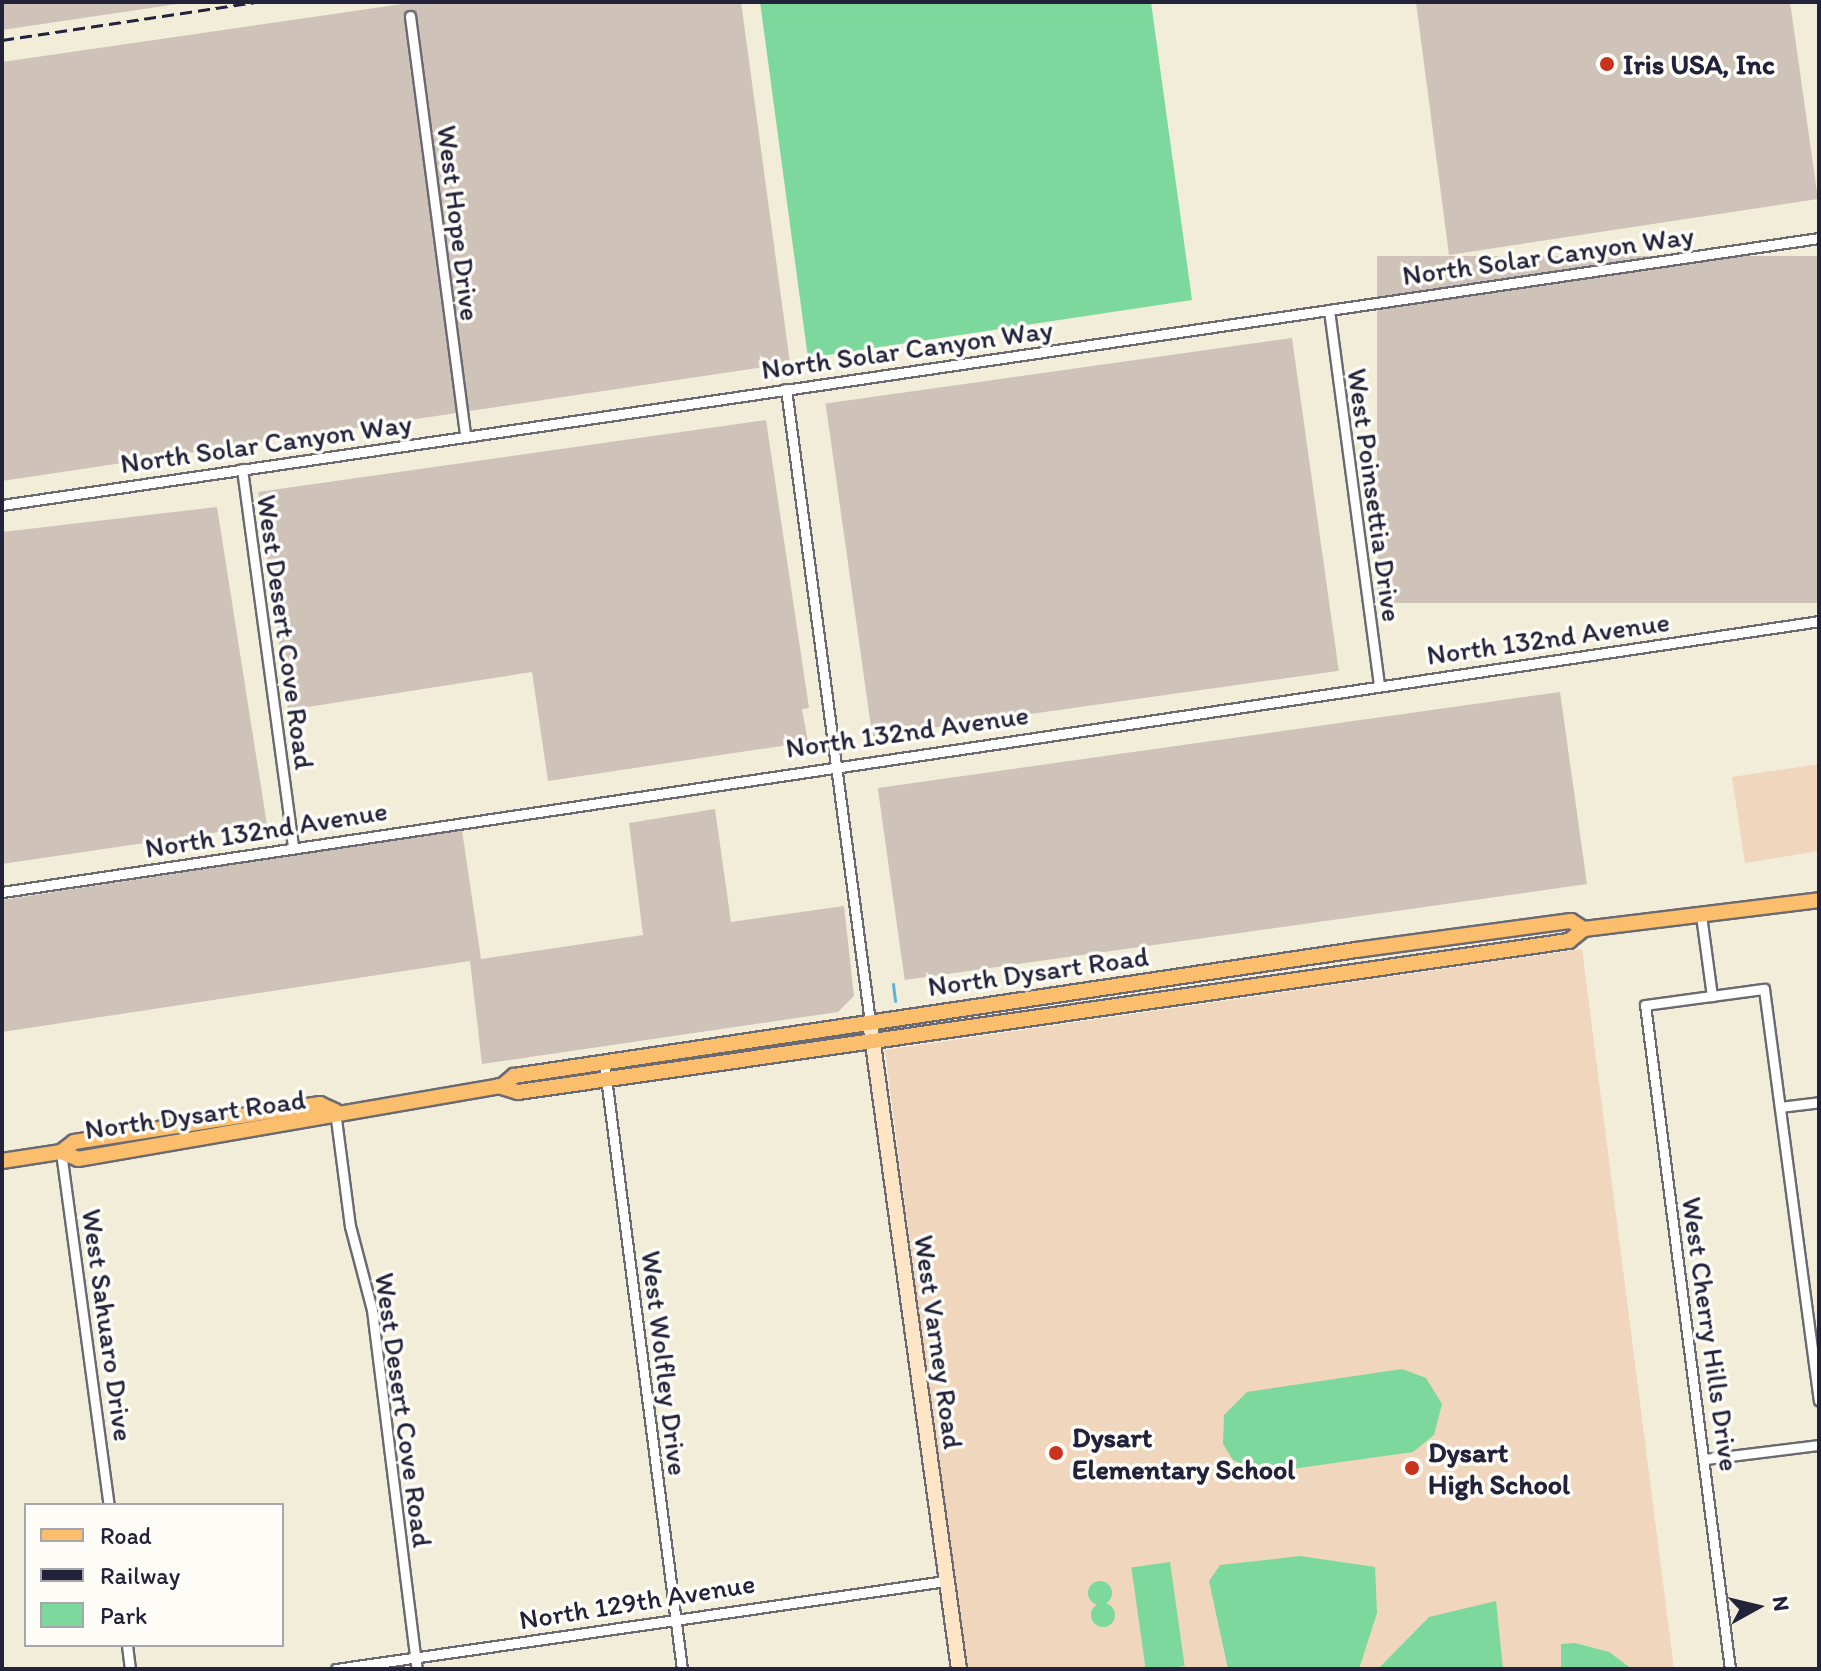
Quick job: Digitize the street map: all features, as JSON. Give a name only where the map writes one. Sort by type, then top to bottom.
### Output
[{"type":"main road","name":"North Dysart Road","points":[[502,1086],[514,1076],[1518,927],[1571,921],[1584,929],[1819,900]]},
{"type":"main road","points":[[1518,927],[1569,941],[1584,929]]},
{"type":"main road","name":"North Dysart Road","points":[[2,1161],[61,1152],[74,1142],[320,1104],[335,1111],[502,1086],[518,1092],[873,1038],[1569,941]]},
{"type":"street","name":"West Hope Drive","points":[[410,16],[465,436]]},
{"type":"street","name":"North Solar Canyon Way","points":[[2,505],[1819,238]]},
{"type":"street","name":"West Poinsettia Drive","points":[[1329,310],[1379,685]]},
{"type":"street","points":[[786,389],[870,1022]]},
{"type":"street","name":"West Desert Cove Road","points":[[242,469],[293,847]]},
{"type":"street","name":"North 132nd Avenue","points":[[2,892],[835,763],[1819,621]]},
{"type":"street","points":[[1701,915],[1712,996],[1764,989],[1819,1400]]},
{"type":"street","name":"West Cherry Hills Drive","points":[[1712,996],[1645,1005],[1706,1459],[1730,1669]]},
{"type":"street","name":"West Varney Road","points":[[870,1022],[959,1669]]},
{"type":"street","name":"West Wolfley Drive","points":[[604,1062],[682,1669]]},
{"type":"street","points":[[1780,1107],[1819,1102]]},
{"type":"street","name":"West Desert Cove Road","points":[[335,1111],[350,1226],[372,1310],[417,1669]]},
{"type":"street","name":"West Sahuaro Drive","points":[[61,1152],[109,1503]]},
{"type":"street","points":[[1706,1459],[1819,1445]]},
{"type":"street","name":"North 129th Avenue","points":[[336,1669],[945,1581]]},
{"type":"street","points":[[127,1647],[130,1669]]},
{"type":"shaded area","points":[[2,2],[191,2],[2,30]]},
{"type":"shaded area","points":[[416,2],[741,2],[790,363],[2,481],[2,62]]},
{"type":"shaded area","points":[[1416,2],[1790,2],[1818,199],[1449,255]]},
{"type":"shaded area","points":[[1377,256],[1819,256],[1819,603],[1377,603]]},
{"type":"shaded area","points":[[1292,338],[1339,671],[872,736],[826,404]]},
{"type":"shaded area","points":[[766,420],[809,708],[802,709],[808,742],[548,781],[532,672],[288,710],[258,492]]},
{"type":"shaded area","points":[[217,507],[267,825],[2,864],[2,532]]},
{"type":"shaded area","points":[[1560,692],[1587,884],[905,980],[878,788]]},
{"type":"shaded area","points":[[1819,764],[1819,851],[1745,863],[1732,777]]},
{"type":"shaded area","points":[[715,809],[731,922],[844,906],[854,996],[838,1012],[482,1064],[470,961],[2,1032],[2,900],[462,830],[481,959],[643,935],[629,823]]},
{"type":"shaded area","name":"Dysart High School","points":[[1582,949],[1674,1669],[965,1669],[885,1050]]},
{"type":"green space","points":[[760,2],[1151,2],[1192,300],[808,358]]},
{"type":"green space","points":[[1402,1369],[1426,1378],[1442,1404],[1434,1435],[1413,1452],[1263,1473],[1233,1460],[1223,1444],[1224,1415],[1247,1392]]},
{"type":"green space","points":[[1300,1556],[1375,1567],[1377,1613],[1359,1669],[1228,1669],[1209,1581],[1220,1565]]},
{"type":"green space","points":[[1170,1562],[1185,1666],[1146,1669],[1131,1567]]},
{"type":"green space","points":[[1095,1581],[1105,1581],[1112,1588],[1112,1598],[1105,1605],[1095,1605],[1088,1598],[1088,1588]]},
{"type":"green space","points":[[1496,1601],[1503,1669],[1378,1669],[1429,1617]]},
{"type":"green space","points":[[1103,1603],[1112,1606],[1115,1615],[1112,1624],[1103,1627],[1094,1624],[1091,1615],[1094,1606]]},
{"type":"green space","points":[[1575,1643],[1609,1652],[1632,1669],[1561,1669],[1561,1644]]},
{"type":"waterway","points":[[893,984],[895,1001]]},
{"type":"railway","points":[[2,40],[257,2]]},
{"type":"place","name":"Iris USA, Inc","points":[[1607,64]]},
{"type":"place","name":"Dysart Elementary School","points":[[1056,1453]]},
{"type":"place","name":"Dysart High School","points":[[1412,1468]]}]
